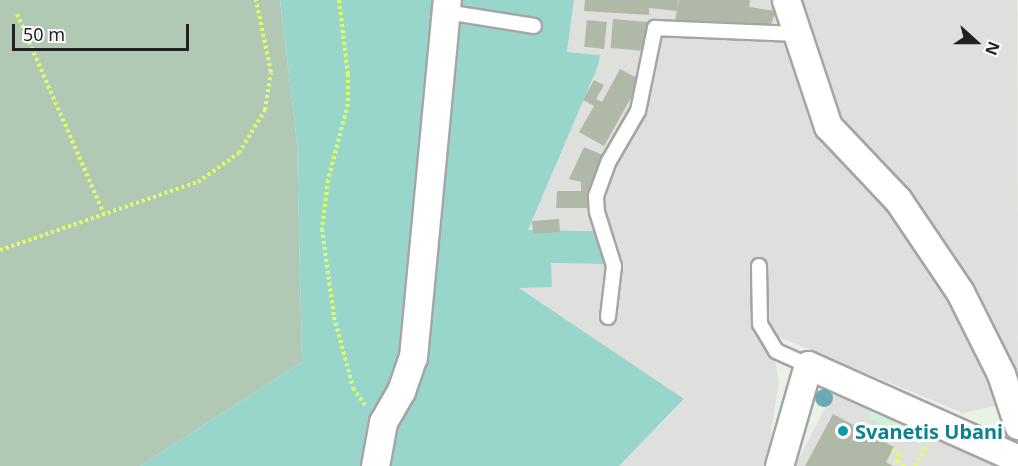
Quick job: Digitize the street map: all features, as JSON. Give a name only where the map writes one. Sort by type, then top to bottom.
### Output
[{"type":"street","points":[[786,0],[828,126],[898,200],[960,292],[1001,374],[1018,425]]},
{"type":"street","points":[[375,466],[383,422],[401,391],[413,357],[447,6]]},
{"type":"street","points":[[778,466],[807,365],[1018,459]]},
{"type":"lane","points":[[447,6],[534,26]]},
{"type":"lane","points":[[608,317],[614,266],[597,212],[596,196],[609,161],[638,111],[656,28],[796,34]]},
{"type":"lane","points":[[759,266],[760,324],[776,351],[807,365]]},
{"type":"path","points":[[0,250],[198,182],[239,153],[266,110],[271,72],[256,0]]},
{"type":"path","points":[[339,0],[348,74],[348,104],[328,180],[322,229],[334,317],[353,388],[383,422]]},
{"type":"path","points":[[17,14],[104,214]]},
{"type":"path","points":[[892,450],[900,454],[897,461],[905,466]]},
{"type":"path","points":[[915,466],[921,453]]},
{"type":"shaded area","points":[[0,0],[280,0],[297,142],[302,362],[140,466],[0,466]]},
{"type":"shaded area","points":[[280,0],[574,0],[567,52],[600,55],[598,66],[528,230],[594,231],[605,264],[551,263],[552,287],[519,288],[684,399],[619,466],[140,466],[302,362],[297,142]]},
{"type":"shaded area","points":[[574,0],[778,0],[821,133],[895,204],[952,289],[1004,404],[963,413],[772,334],[763,299],[757,300],[764,349],[775,359],[779,381],[766,466],[619,466],[684,400],[518,287],[551,287],[550,263],[605,264],[594,231],[528,230],[598,66],[599,55],[567,52]]},
{"type":"shaded area","points":[[800,0],[1017,0],[1018,399],[829,106]]},
{"type":"shaded area","points":[[834,391],[1005,466],[795,466]]},
{"type":"shaded area","points":[[874,408],[929,431],[921,445],[869,418]]},
{"type":"building","points":[[585,0],[678,0],[677,11],[649,8],[649,15],[584,11]]},
{"type":"building","points":[[679,0],[750,0],[749,7],[776,11],[770,27],[675,21]]},
{"type":"building","points":[[613,19],[648,22],[645,51],[610,48]]},
{"type":"building","points":[[587,20],[607,22],[604,49],[584,47]]},
{"type":"building","points":[[620,69],[641,80],[604,146],[579,132],[594,106],[583,100],[594,80],[604,85],[596,99],[602,102]]},
{"type":"building","points":[[584,147],[605,156],[592,182],[592,208],[556,208],[557,191],[581,191],[581,182],[569,179]]},
{"type":"building","points":[[559,219],[560,232],[533,234],[532,221]]},
{"type":"building","name":"Svanetis Ubani","points":[[833,414],[894,447],[886,462],[893,466],[805,466]]},
{"type":"place","name":"Svanetis Ubani","points":[[843,431]]}]
